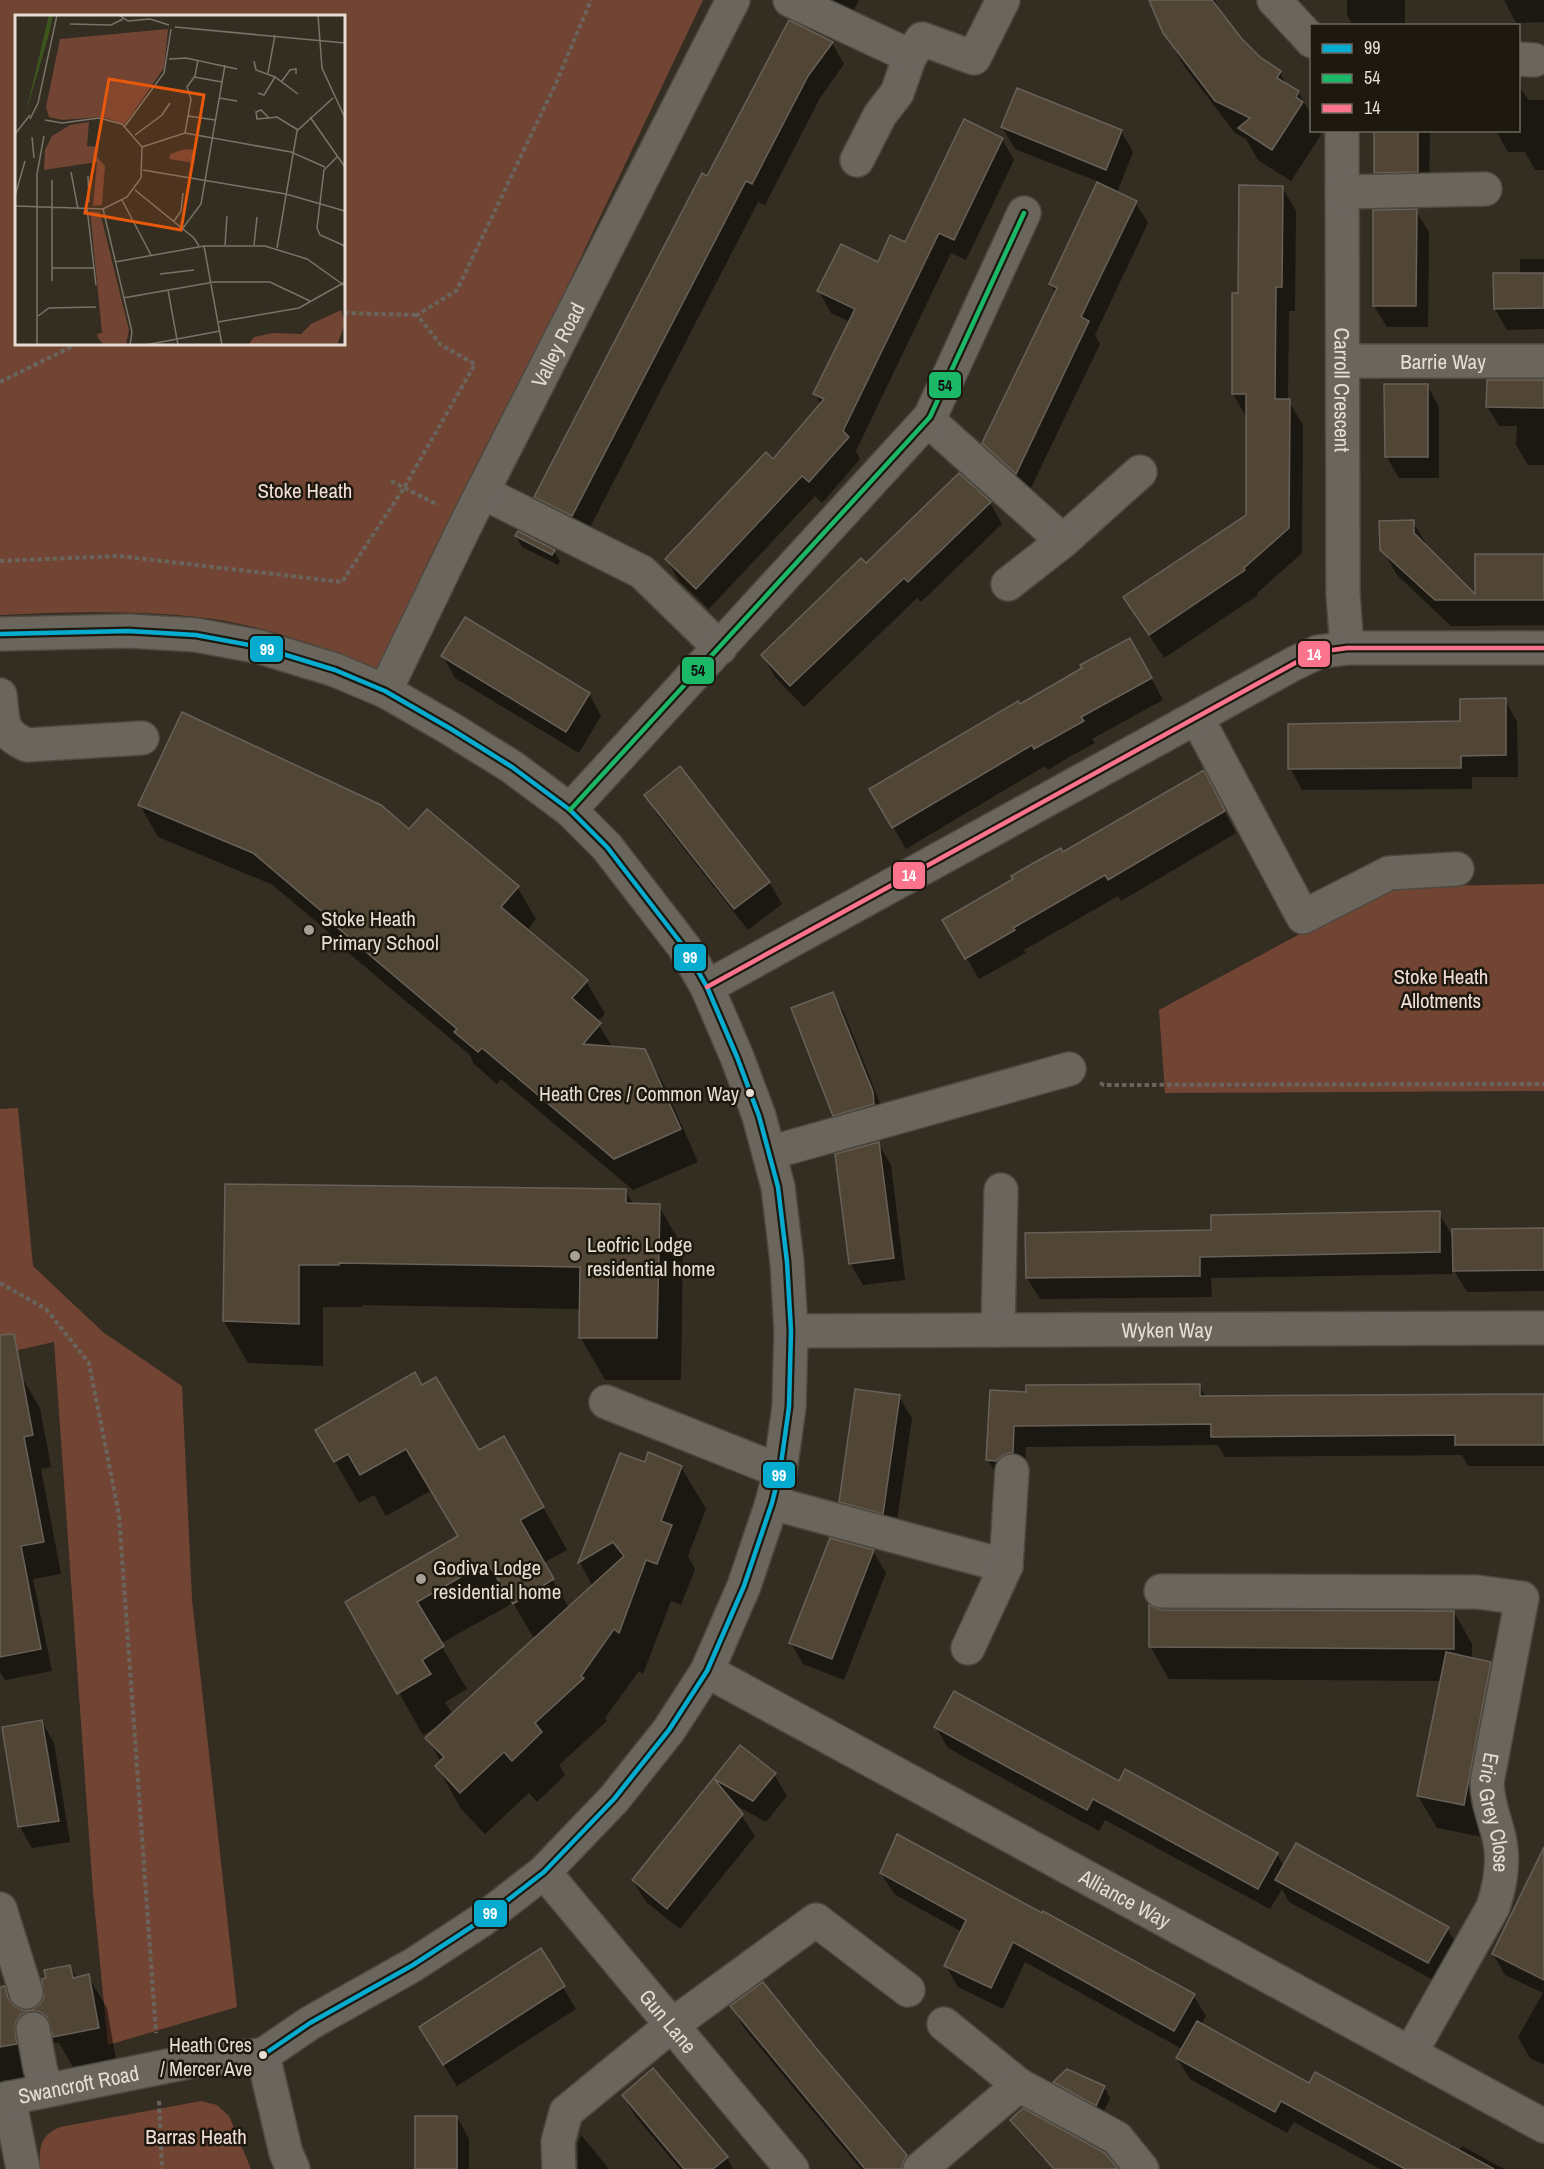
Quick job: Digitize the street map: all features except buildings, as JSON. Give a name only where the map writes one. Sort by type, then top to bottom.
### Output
[{"type":"street","name":"Valley Road","points":[[385,691],[475,506],[733,0]]},
{"type":"street","points":[[790,0],[910,56]]},
{"type":"street","points":[[857,160],[880,115],[897,93],[910,56],[922,39],[974,58],[1003,0]]},
{"type":"street","points":[[1274,0],[1310,40]]},
{"type":"street","name":"Carroll Crescent","points":[[1342,132],[1343,594],[1347,648]]},
{"type":"street","points":[[1342,192],[1485,189]]},
{"type":"street","points":[[570,810],[928,420],[1024,213]]},
{"type":"street","name":"Barrie Way","points":[[1343,361],[1544,361]]},
{"type":"street","points":[[928,420],[1063,541]]},
{"type":"street","points":[[1008,584],[1063,541],[1140,472]]},
{"type":"street","points":[[475,506],[642,572],[720,648]]},
{"type":"street","points":[[0,634],[97,631],[196,635],[260,647],[335,670],[385,691],[512,767],[570,810],[607,847],[684,947],[707,987],[745,1077],[759,1116],[778,1186],[787,1262],[791,1331],[789,1407],[780,1471],[772,1503],[744,1586],[707,1671],[669,1730],[614,1799],[544,1872],[482,1920],[423,1959],[310,2023],[263,2055],[286,2153],[294,2169]]},
{"type":"street","points":[[707,987],[1318,652],[1347,648],[1544,648]]},
{"type":"street","points":[[0,695],[3,723],[12,738],[27,746],[142,738]]},
{"type":"street","points":[[1197,718],[1303,917],[1389,873],[1457,869]]},
{"type":"street","points":[[769,1153],[1069,1069]]},
{"type":"street","points":[[998,1330],[1001,1190]]},
{"type":"street","name":"Wyken Way","points":[[791,1331],[1544,1328]]},
{"type":"street","points":[[606,1402],[780,1471]]},
{"type":"street","points":[[968,1648],[1006,1566],[1012,1471]]},
{"type":"street","points":[[772,1503],[1006,1566]]},
{"type":"street","name":"Eric Grey Close","points":[[1161,1591],[1477,1592],[1521,1598],[1487,1782],[1491,1811],[1500,1841],[1501,1874],[1493,1907],[1411,2052]]},
{"type":"street","name":"Alliance Way","points":[[707,1671],[1544,2126]]},
{"type":"street","name":"Gun Lane","points":[[544,1872],[792,2169]]},
{"type":"street","points":[[0,1909],[26,1992]]},
{"type":"street","points":[[559,2169],[558,2142],[566,2112],[672,2025],[816,1920],[908,1990]]},
{"type":"street","points":[[944,2024],[1019,2085],[1117,2138],[1142,2169]]},
{"type":"street","points":[[33,2029],[40,2068],[47,2090]]},
{"type":"street","name":"Swancroft Road","points":[[4,2099],[202,2059],[263,2055]]},
{"type":"street","points":[[920,2169],[1019,2085]]},
{"type":"street","points":[[4,2099],[23,2169]]},
{"type":"path","points":[[345,313],[417,315],[457,290],[556,83],[591,0]]},
{"type":"path","points":[[0,561],[119,556],[342,582],[404,488],[475,364],[441,345],[417,315]]},
{"type":"path","points":[[0,382],[75,345]]},
{"type":"path","points":[[391,481],[404,488],[475,506]]},
{"type":"path","points":[[1069,1069],[1104,1085],[1544,1084]]},
{"type":"path","points":[[0,1283],[46,1309],[89,1363],[119,1515],[153,1970],[162,2169]]},
{"type":"green space","name":"Stoke Heath","points":[[0,0],[703,0],[472,487],[378,670],[290,637],[220,620],[124,612],[0,615]]},
{"type":"green space","name":"Stoke Heath Allotments","points":[[1544,884],[1544,1091],[1165,1093],[1159,1010],[1387,887]]},
{"type":"green space","points":[[18,1108],[33,1266],[103,1332],[182,1386],[192,1599],[237,2007],[108,2045],[93,1892],[54,1342],[0,1354],[0,1109]]},
{"type":"green space","name":"Barras Heath","points":[[201,2101],[217,2105],[229,2116],[251,2169],[40,2169],[40,2155],[44,2139],[60,2127]]},
{"type":"transit line","name":"54","points":[[570,810],[930,417],[1024,213]]},
{"type":"transit line","name":"99","points":[[0,634],[128,631],[196,635],[260,647],[335,670],[385,691],[512,767],[570,810],[607,847],[684,947],[707,987],[737,1057],[759,1116],[778,1187],[787,1262],[791,1331],[789,1407],[780,1471],[772,1503],[744,1586],[707,1671],[669,1730],[614,1799],[544,1872],[482,1920],[413,1965],[310,2023],[263,2055]]},
{"type":"transit line","name":"14","points":[[707,987],[1318,652],[1347,648],[1544,648]]},
{"type":"place","name":"Stoke Heath Primary School","points":[[309,930]]},
{"type":"place","name":"Heath Cres / Common Way","points":[[750,1093]]},
{"type":"place","name":"Leofric Lodge residential home","points":[[575,1256]]},
{"type":"place","name":"Godiva Lodge residential home","points":[[421,1579]]},
{"type":"place","name":"Heath Cres / Mercer Ave","points":[[263,2055]]}]
